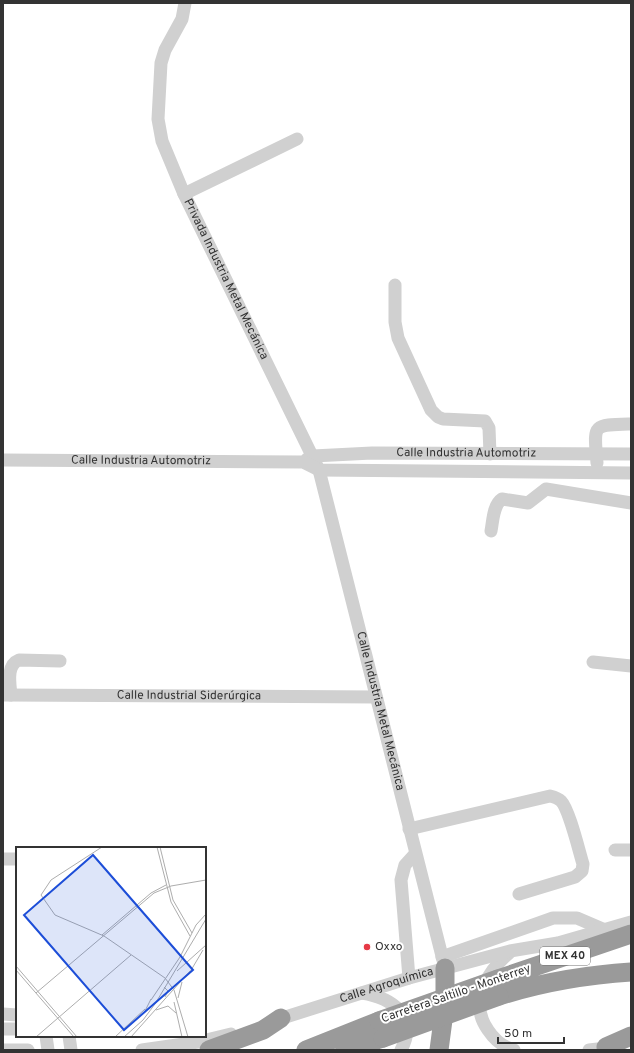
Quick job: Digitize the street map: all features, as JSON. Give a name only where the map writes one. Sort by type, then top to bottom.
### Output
[{"type":"highway","name":"Carretera Saltillo - Monterrey","points":[[306,1050],[381,1030],[499,987],[631,934]]},
{"type":"highway","points":[[439,1050],[445,1005],[443,963]]},
{"type":"highway","name":"Carretera Saltillo - Monterrey","points":[[499,987],[549,982],[575,977],[631,972]]},
{"type":"highway","points":[[209,1050],[263,1030],[281,1018]]},
{"type":"highway","name":"Carretera Saltillo - Monterrey","points":[[345,1050],[381,1030]]},
{"type":"highway","points":[[597,1049],[631,1036]]},
{"type":"street","points":[[184,194],[165,150],[158,119],[161,63],[165,50],[182,19],[185,3]]},
{"type":"street","name":"Privada Industria Metal Mecánica","points":[[297,139],[184,194],[308,459]]},
{"type":"street","points":[[394,285],[395,322],[398,338],[431,410],[438,417],[443,419],[485,421],[489,428],[490,454]]},
{"type":"street","points":[[597,473],[595,434],[598,428],[603,425],[631,424]]},
{"type":"street","name":"Calle Industria Automotriz","points":[[3,460],[308,459],[372,453],[631,454]]},
{"type":"street","name":"Calle Industria Automotriz","points":[[308,459],[319,470],[631,473]]},
{"type":"street","name":"Calle Industria Metal Mecánica","points":[[319,470],[443,963]]},
{"type":"street","points":[[491,531],[495,508],[499,500],[502,499],[528,503],[546,489],[631,503]]},
{"type":"street","points":[[7,695],[10,667],[14,662],[19,660],[60,661]]},
{"type":"street","points":[[593,662],[631,666]]},
{"type":"street","name":"Calle Industrial Siderúrgica","points":[[7,695],[376,697]]},
{"type":"street","points":[[409,829],[550,796],[556,798],[561,801],[567,811],[583,864],[582,871],[575,877],[519,894]]},
{"type":"street","points":[[615,850],[631,850]]},
{"type":"street","points":[[409,978],[402,896],[403,872],[408,861],[415,854]]},
{"type":"street","points":[[3,859],[16,859]]},
{"type":"street","points":[[402,896],[425,891]]},
{"type":"street","points":[[443,963],[553,918],[577,918],[606,930]]},
{"type":"street","name":"Calle Agroquímica","points":[[142,1050],[219,1037],[409,978],[443,963],[558,943],[631,922]]},
{"type":"street","points":[[510,951],[498,962],[485,982],[480,994],[479,1006],[485,1026],[492,1036],[502,1044],[514,1050]]},
{"type":"street","points":[[361,993],[387,1000],[399,1010],[404,1019],[406,1034],[401,1050]]},
{"type":"street","points":[[3,1014],[16,1015]]},
{"type":"street","points":[[3,1029],[16,1029]]},
{"type":"street","points":[[46,1037],[48,1050]]},
{"type":"street","points":[[69,1037],[71,1050]]},
{"type":"street","points":[[597,1049],[631,1046]]},
{"type":"street","points":[[3,1050],[28,1050]]},
{"type":"place","name":"Oxxo","points":[[367,947]]}]
